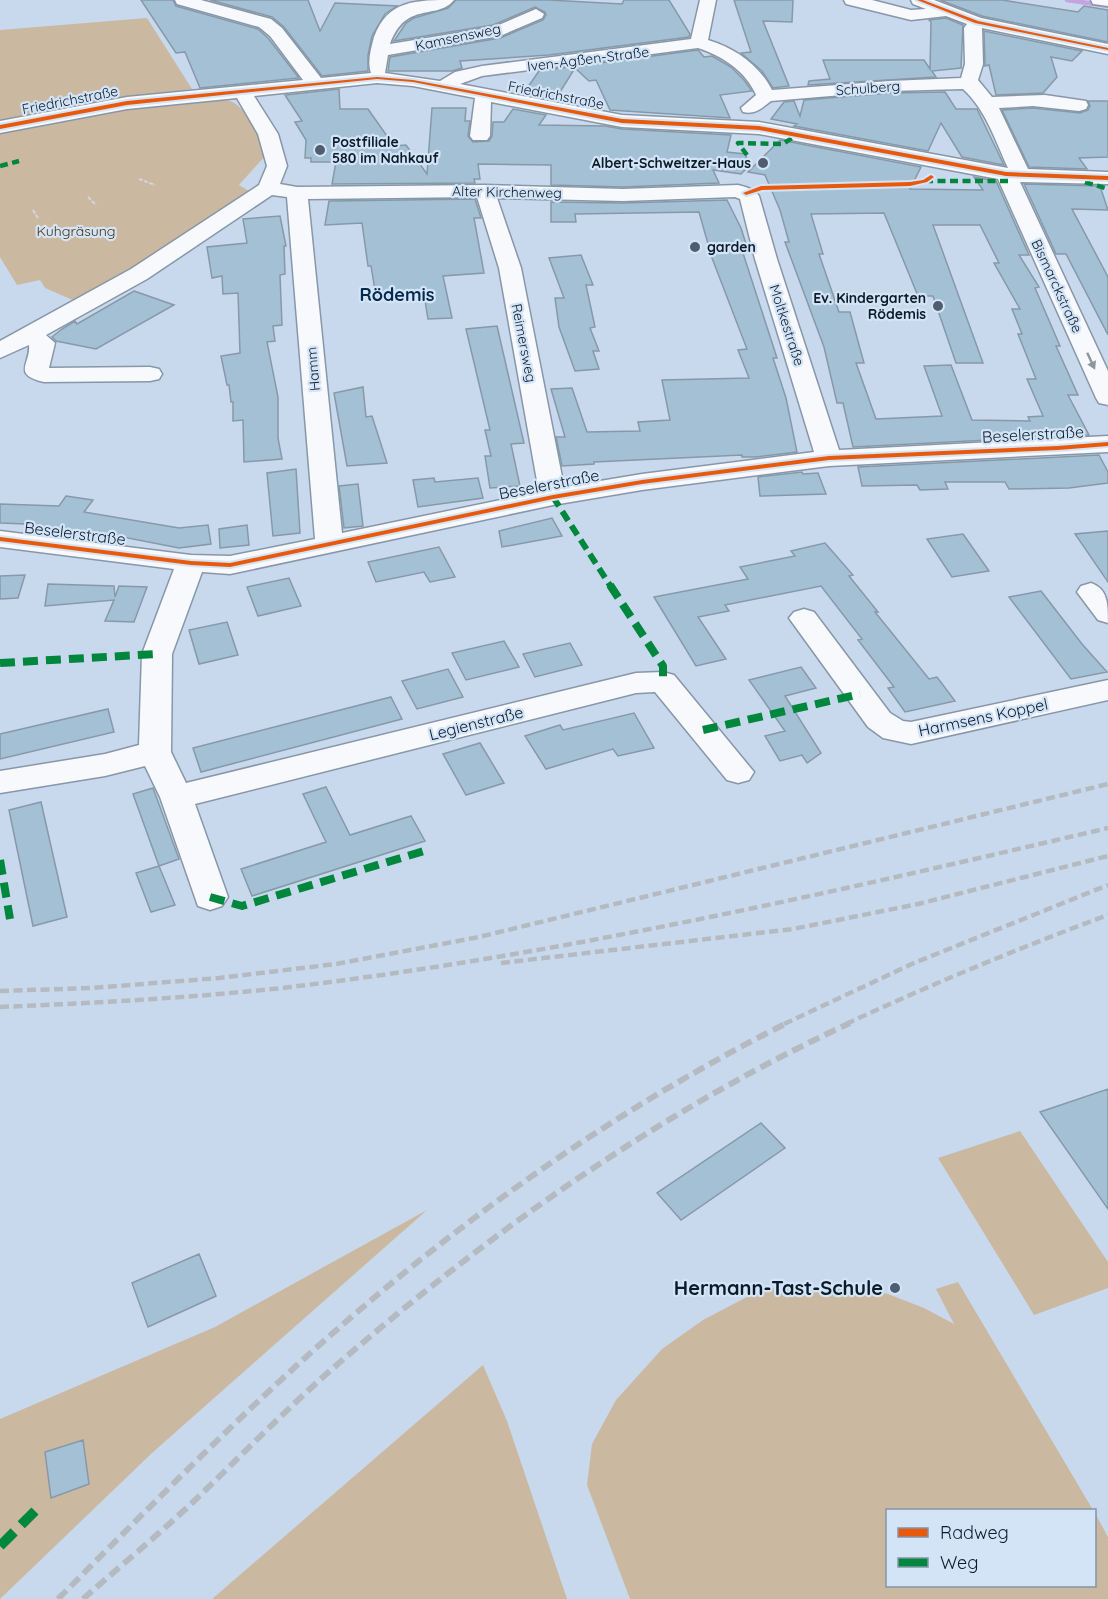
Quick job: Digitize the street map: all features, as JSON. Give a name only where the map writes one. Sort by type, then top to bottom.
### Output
[{"type":"street","points":[[183,0],[216,4],[265,23],[276,32],[315,83]]},
{"type":"street","points":[[377,78],[378,51],[391,16],[400,6],[422,1],[446,0]]},
{"type":"street","points":[[708,0],[699,43],[718,49],[734,59],[759,82],[766,96],[753,106],[724,121],[721,126]]},
{"type":"street","points":[[852,0],[911,15],[944,11]]},
{"type":"street","points":[[919,0],[977,22],[1108,49]]},
{"type":"street","points":[[1099,0],[1108,1]]},
{"type":"street","name":"Kamsensweg","points":[[378,51],[500,31],[536,15]]},
{"type":"street","points":[[973,28],[974,64],[970,83],[988,103],[1013,175]]},
{"type":"street","name":"Iven-Agßen-Straße","points":[[444,86],[461,76],[482,71],[665,50],[699,43]]},
{"type":"street","name":"Friedrichstraße","points":[[0,127],[94,108],[377,78],[444,86],[622,121],[759,128],[938,170],[1013,175],[1108,177]]},
{"type":"street","name":"Schulberg","points":[[766,96],[881,86],[970,83]]},
{"type":"street","points":[[0,351],[139,274],[268,188],[277,166],[268,134],[242,91]]},
{"type":"street","points":[[480,136],[482,101],[487,95]]},
{"type":"street","points":[[988,103],[1037,99],[1079,105]]},
{"type":"street","points":[[1108,163],[1102,166],[1108,177]]},
{"type":"street","name":"Bismarckstraße","points":[[1013,175],[1108,398]]},
{"type":"street","name":"Alter Kirchenweg","points":[[268,188],[297,193],[485,191],[623,195],[738,191],[746,193]]},
{"type":"street","name":"Reimersweg","points":[[485,191],[510,268],[553,497]]},
{"type":"street","name":"Hamm","points":[[297,193],[329,544]]},
{"type":"street","name":"Moltkestraße","points":[[746,193],[749,196],[766,259],[830,458]]},
{"type":"street","points":[[29,335],[43,343],[36,366],[38,373],[44,375],[150,374]]},
{"type":"street","name":"Beselerstraße","points":[[0,539],[191,563],[230,565],[553,497],[830,458],[1108,444]]},
{"type":"street","points":[[191,563],[157,654],[155,752],[176,797],[210,897]]},
{"type":"street","name":"Harmsens Koppel","points":[[804,618],[879,720],[894,730],[911,733],[1108,690]]},
{"type":"street","name":"Legienstraße","points":[[176,797],[636,683],[663,682],[738,772]]},
{"type":"street","points":[[0,782],[105,765],[155,752]]},
{"type":"path","points":[[139,180],[155,184]]},
{"type":"path","points":[[88,197],[96,205]]},
{"type":"path","points":[[33,210],[38,218]]},
{"type":"green space","points":[[147,18],[192,89],[112,99],[0,121],[0,30]]},
{"type":"green space","name":"Kuhgräsung","points":[[206,98],[227,100],[236,104],[247,116],[261,141],[266,155],[239,185],[249,191],[131,271],[75,301],[45,288],[40,280],[17,285],[0,257],[0,133],[121,109]]},
{"type":"green space","points":[[1020,1131],[1108,1262],[1108,1288],[1034,1315],[938,1158]]},
{"type":"green space","points":[[427,1210],[152,1453],[0,1599],[0,1419],[215,1327]]},
{"type":"green space","points":[[958,1282],[1092,1509],[886,1509],[886,1587],[1096,1587],[1096,1515],[1108,1537],[1108,1599],[630,1599],[587,1485],[592,1444],[616,1400],[662,1349],[703,1320],[747,1297],[777,1287],[854,1287],[888,1294],[924,1308],[954,1324],[936,1289]]},
{"type":"green space","points":[[483,1365],[507,1421],[567,1599],[212,1599]]},
{"type":"building","points":[[141,0],[173,0],[176,6],[258,29],[268,38],[299,78],[200,88],[185,52],[176,53]]},
{"type":"building","points":[[210,0],[308,0],[320,31],[335,3],[397,6],[385,14],[372,36],[368,55],[368,71],[322,76],[284,27],[272,17]]},
{"type":"building","points":[[456,0],[549,0],[622,4],[624,0],[669,0],[690,34],[689,37],[549,55],[460,61],[462,68],[452,71],[388,71],[390,57],[500,38],[543,20],[546,15],[545,12],[535,7],[493,25],[394,41],[406,23],[414,18],[448,8]]},
{"type":"building","points":[[734,0],[793,0],[792,22],[763,21],[789,86],[773,88],[762,71],[741,53],[751,52]]},
{"type":"building","points":[[940,0],[1002,0],[1078,12],[1084,6],[1108,10],[1108,42],[982,16]]},
{"type":"building","points":[[946,18],[963,25],[961,68],[932,71],[936,77],[808,85],[809,81],[830,79],[823,60],[924,60],[930,69],[931,22],[929,20]]},
{"type":"building","points":[[984,31],[1082,51],[1072,61],[1051,57],[1057,77],[1043,93],[996,95],[989,65],[985,66]]},
{"type":"building","points":[[698,50],[704,57],[712,56],[731,67],[752,91],[720,95],[730,118],[610,110],[596,80],[589,81],[575,68],[555,100],[523,94],[539,71]]},
{"type":"building","points":[[339,89],[340,109],[368,109],[394,146],[406,145],[427,174],[432,108],[466,108],[465,121],[470,121],[468,136],[473,142],[489,141],[492,136],[493,122],[504,122],[513,109],[546,115],[539,125],[605,126],[731,135],[727,152],[745,154],[750,165],[741,174],[713,170],[719,183],[623,187],[551,185],[551,165],[478,164],[480,179],[474,179],[475,183],[332,184],[336,162],[311,162],[311,158],[305,158],[306,140],[295,122],[302,121],[285,95]]},
{"type":"building","points":[[945,92],[956,109],[977,109],[1004,165],[962,157],[941,123],[928,151],[794,126],[797,124],[771,119],[784,102],[794,101],[800,116],[804,100],[890,93]]},
{"type":"building","points":[[1088,101],[1108,101],[1108,157],[1079,158],[1087,169],[1029,167],[1002,110],[1033,108],[1080,113],[1088,110],[1090,106]]},
{"type":"building","points":[[780,140],[921,167],[910,189],[983,190],[974,177],[996,181],[1029,255],[1019,255],[1039,287],[1035,288],[1060,346],[1056,346],[1078,395],[1068,395],[1089,435],[853,447],[843,403],[837,403],[824,347],[785,242],[789,242],[780,210],[765,175],[748,172]],"holes":[[[884,213],[918,296],[933,296],[956,363],[983,363],[933,225],[980,225],[999,263],[994,263],[1020,309],[1012,309],[1022,334],[1018,334],[1036,379],[1027,379],[1043,416],[1028,417],[1030,421],[972,420],[951,365],[924,366],[942,416],[876,419],[856,363],[864,363],[850,312],[839,312],[819,254],[823,254],[811,214]]]},
{"type":"building","points":[[1024,184],[1100,186],[1108,210],[1072,209],[1108,277],[1108,335],[1066,254],[1056,254]]},
{"type":"building","points":[[475,199],[481,218],[474,218],[484,273],[443,276],[452,318],[428,319],[424,295],[376,296],[371,266],[368,266],[362,223],[325,225],[329,201]]},
{"type":"building","points":[[727,200],[741,228],[748,250],[742,250],[777,358],[773,358],[786,398],[797,452],[756,457],[742,457],[742,455],[594,462],[594,464],[562,466],[556,437],[565,437],[551,389],[572,388],[587,432],[640,431],[638,422],[670,420],[662,380],[749,378],[738,350],[747,349],[712,258],[699,212],[575,214],[576,222],[551,222],[551,202],[623,203]]},
{"type":"building","points":[[280,216],[286,246],[284,246],[285,274],[280,275],[282,325],[273,326],[275,341],[267,342],[278,397],[278,438],[282,459],[244,462],[243,420],[233,421],[233,402],[231,402],[221,356],[240,353],[238,293],[223,294],[222,276],[212,278],[207,247],[247,243],[243,219]]},
{"type":"building","points":[[581,255],[593,285],[586,285],[595,327],[590,328],[599,351],[593,351],[599,369],[575,371],[559,327],[555,298],[564,298],[549,258]]},
{"type":"building","points":[[134,291],[174,305],[96,349],[56,341],[52,337],[75,321],[77,324]]},
{"type":"building","points":[[497,326],[524,443],[511,444],[520,486],[490,488],[485,456],[491,456],[485,430],[490,430],[466,329]]},
{"type":"building","points":[[363,387],[366,417],[372,416],[387,463],[347,466],[334,393]]},
{"type":"building","points":[[1099,455],[1108,472],[1108,483],[1069,488],[1009,489],[1005,482],[945,482],[948,489],[920,490],[917,485],[862,486],[858,467]]},
{"type":"building","points":[[296,469],[300,533],[273,536],[267,473]]},
{"type":"building","points":[[802,472],[803,474],[818,473],[826,494],[760,496],[758,477]]},
{"type":"building","points":[[434,478],[435,482],[478,478],[483,498],[418,507],[413,480]]},
{"type":"building","points":[[358,484],[363,526],[344,528],[339,486]]},
{"type":"building","points":[[66,496],[93,500],[84,512],[179,528],[208,525],[211,544],[179,548],[118,536],[117,538],[26,524],[0,523],[0,504],[59,506]]},
{"type":"building","points":[[552,518],[562,536],[502,547],[499,531]]},
{"type":"building","points":[[247,525],[249,545],[220,548],[219,529]]},
{"type":"building","points":[[1108,531],[1108,582],[1075,534]]},
{"type":"building","points":[[963,534],[989,571],[952,577],[927,539]]},
{"type":"building","points":[[825,543],[853,575],[849,576],[929,679],[937,677],[955,701],[905,712],[888,688],[894,687],[858,640],[862,639],[821,586],[725,605],[729,611],[698,617],[726,659],[696,666],[654,597],[748,579],[740,567],[795,556],[791,551]]},
{"type":"building","points":[[439,547],[455,577],[430,582],[424,572],[376,582],[368,562]]},
{"type":"building","points":[[25,575],[18,598],[0,599],[0,576]]},
{"type":"building","points":[[289,578],[301,606],[258,616],[247,587]]},
{"type":"building","points":[[48,584],[114,586],[115,597],[119,586],[147,587],[134,622],[105,621],[114,600],[45,606]]},
{"type":"building","points":[[1041,591],[1107,672],[1071,679],[1009,597]]},
{"type":"building","points":[[227,622],[238,655],[199,664],[189,630]]},
{"type":"building","points":[[504,641],[519,667],[466,680],[452,653]]},
{"type":"building","points":[[570,643],[582,665],[535,677],[523,654]]},
{"type":"building","points":[[801,667],[816,688],[785,696],[821,753],[807,763],[802,755],[780,761],[765,736],[785,731],[749,680]]},
{"type":"building","points":[[448,669],[463,697],[417,709],[402,681]]},
{"type":"building","points":[[391,697],[402,719],[201,772],[193,748]]},
{"type":"building","points":[[108,709],[114,732],[0,759],[0,734]]},
{"type":"building","points":[[634,713],[654,748],[618,756],[613,749],[546,769],[525,736],[560,725],[563,730]]},
{"type":"building","points":[[480,743],[504,783],[466,795],[443,754]]},
{"type":"building","points":[[326,787],[350,835],[411,816],[425,841],[252,896],[241,869],[326,842],[303,794]]},
{"type":"building","points":[[153,788],[179,859],[159,866],[133,794]]},
{"type":"building","points":[[41,802],[67,917],[33,926],[9,810]]},
{"type":"building","points":[[159,866],[175,905],[151,912],[136,873]]},
{"type":"building","points":[[1108,1089],[1108,1209],[1040,1112]]},
{"type":"building","points":[[761,1123],[785,1148],[681,1220],[657,1193]]},
{"type":"building","points":[[199,1254],[216,1296],[148,1327],[132,1283]]},
{"type":"building","points":[[83,1440],[89,1484],[51,1498],[45,1452]]},
{"type":"waterway","points":[[1067,0],[1108,6]]},
{"type":"railway","points":[[0,991],[92,988],[219,978],[336,964],[479,937],[1108,784]]},
{"type":"railway","points":[[0,1007],[247,992],[490,958],[697,920],[1108,828]]},
{"type":"railway","points":[[501,963],[793,929],[918,904],[1108,856]]},
{"type":"railway","points":[[784,1024],[914,963],[1108,885]]},
{"type":"railway","points":[[846,1024],[976,967],[1108,915]]},
{"type":"railway","points":[[58,1599],[274,1386],[418,1262],[476,1217],[597,1132],[659,1093],[787,1023]]},
{"type":"railway","points":[[83,1599],[179,1515],[320,1380],[458,1265],[520,1219],[647,1133],[781,1057],[850,1023]]},
{"type":"marked path","points":[[747,155],[738,143],[783,144],[796,135]]},
{"type":"marked path","points":[[0,166],[19,161]]},
{"type":"marked path","points":[[925,181],[1008,181]]},
{"type":"marked path","points":[[1085,182],[1108,189]]},
{"type":"marked path","points":[[553,497],[663,666],[663,682]]},
{"type":"marked path","points":[[0,663],[157,654]]},
{"type":"marked path","points":[[703,730],[860,694]]},
{"type":"marked path","points":[[210,897],[242,906],[424,851]]},
{"type":"marked path","points":[[0,860],[10,919]]},
{"type":"marked path","points":[[0,1546],[35,1511]]},
{"type":"cycle path","points":[[919,0],[977,22],[1108,49]]},
{"type":"cycle path","points":[[0,127],[127,103],[377,78],[413,81],[622,121],[759,128],[1006,174],[1108,178]]},
{"type":"cycle path","points":[[746,193],[761,188],[910,184],[925,181],[931,177]]},
{"type":"cycle path","points":[[0,539],[191,563],[230,565],[553,497],[642,482],[829,458],[1108,444]]},
{"type":"place","name":"Postfiliale 580 im Nahkauf","points":[[320,150]]},
{"type":"place","name":"Albert-Schweitzer-Haus","points":[[763,163]]},
{"type":"place","name":"garden","points":[[695,247]]},
{"type":"place","name":"Ev. Kindergarten Rödemis","points":[[938,306]]},
{"type":"place","name":"Hermann-Tast-Schule","points":[[895,1288]]},
{"type":"district","name":"Rödemis","points":[[397,295]]}]
